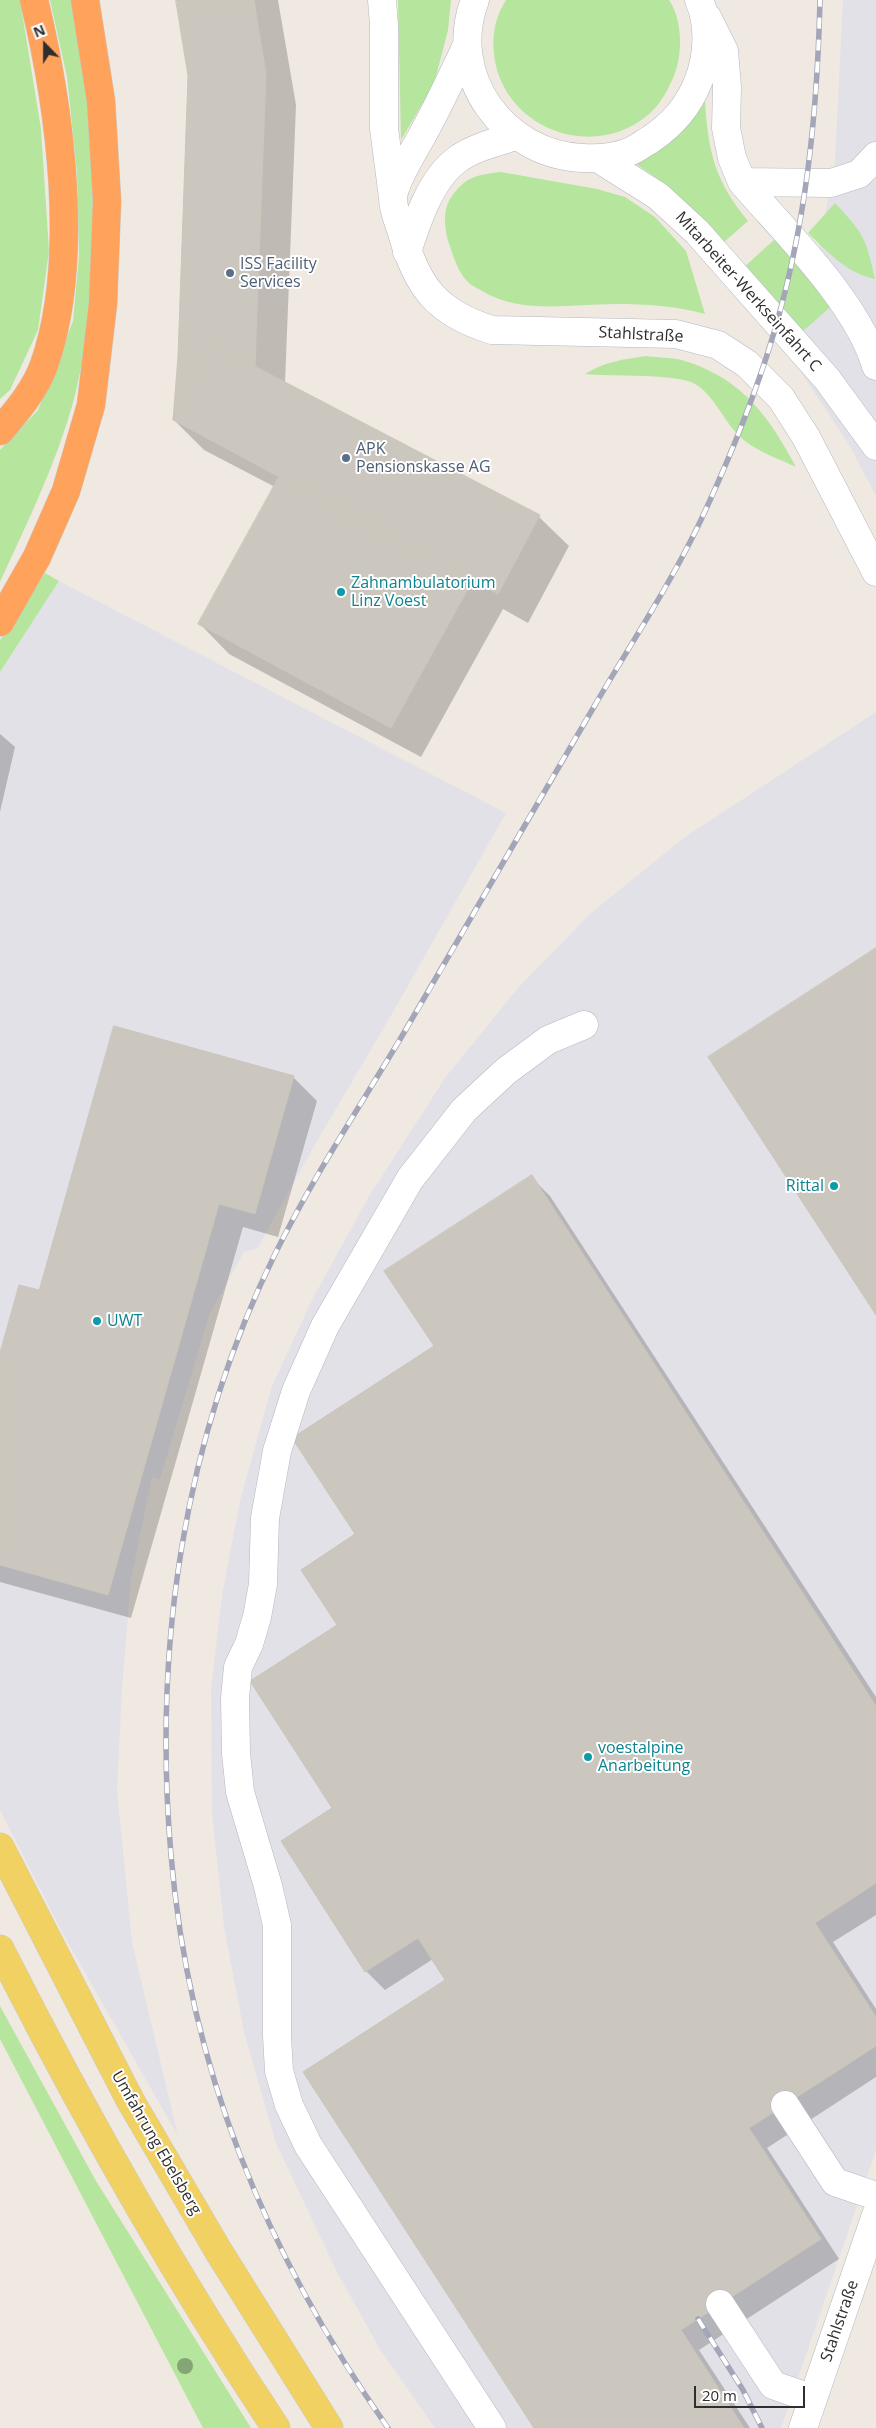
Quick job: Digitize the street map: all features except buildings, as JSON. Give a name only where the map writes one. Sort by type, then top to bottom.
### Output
[{"type":"highway","points":[[0,431],[23,402],[43,366],[56,324],[63,276],[62,199],[56,115],[34,0]]},
{"type":"highway","points":[[0,622],[37,557],[66,491],[91,405],[103,304],[106,202],[101,101],[85,0]]},
{"type":"main road","name":"Umfahrung Ebelsberg","points":[[0,1847],[130,2100],[219,2252],[329,2428]]},
{"type":"main road","points":[[0,1949],[94,2127],[207,2319],[276,2428]]},
{"type":"street","name":"Stahlstraße","points":[[382,0],[384,25],[384,128],[393,199],[407,252],[416,273],[429,294],[447,310],[467,322],[492,330],[676,334],[718,345],[747,364],[781,398],[876,572]]},
{"type":"street","points":[[393,199],[408,163],[467,45],[475,0]]},
{"type":"street","points":[[467,45],[470,68],[479,91],[500,123],[516,136],[541,151],[564,158],[599,159],[631,151],[669,127],[691,100],[703,69],[707,38],[701,3]]},
{"type":"street","points":[[701,3],[724,51],[727,87],[726,128],[732,158],[742,182],[828,282],[870,335],[876,366]]},
{"type":"street","points":[[407,252],[415,229],[438,181],[458,159],[483,147],[516,136]]},
{"type":"street","points":[[742,182],[831,183],[859,174],[876,156]]},
{"type":"street","name":"Mitarbeiter-Werkseinfahrt C","points":[[599,159],[658,196],[698,232],[827,379],[876,446]]},
{"type":"street","points":[[492,2428],[308,2145],[289,2105],[280,2071],[277,2036],[277,1925],[268,1886],[240,1792],[236,1753],[234,1698],[238,1667],[249,1644],[257,1617],[263,1584],[265,1518],[276,1451],[296,1391],[325,1326],[410,1179],[464,1110],[506,1071],[548,1040],[584,1025]]},
{"type":"street","points":[[785,2105],[835,2182],[876,2196]]},
{"type":"street","name":"Stahlstraße","points":[[803,2428],[876,2215]]},
{"type":"street","points":[[720,2304],[773,2385],[813,2399]]},
{"type":"shaded area","points":[[843,0],[876,0],[876,496],[848,443],[798,368],[835,160]]},
{"type":"shaded area","points":[[59,581],[506,813],[257,1249],[244,1252],[210,1313],[160,1479],[152,1477],[131,1579],[122,1689],[117,1790],[132,1942],[178,2136],[62,1932],[0,1810],[0,672]]},
{"type":"shaded area","points":[[876,712],[876,2150],[781,2428],[435,2428],[381,2351],[337,2272],[276,2143],[244,2032],[224,1927],[212,1813],[211,1690],[222,1595],[240,1501],[272,1386],[313,1298],[368,1198],[445,1078],[518,988],[591,913],[685,837]]},
{"type":"green space","points":[[0,0],[20,0],[41,129],[49,251],[38,330],[10,390],[0,399]]},
{"type":"green space","points":[[50,0],[72,0],[81,47],[92,147],[94,249],[91,299],[85,348],[68,419],[42,490],[0,582],[0,450],[38,410],[73,321],[79,256],[77,173],[67,77]]},
{"type":"green space","points":[[398,0],[451,0],[448,30],[434,84],[401,140]]},
{"type":"green space","points":[[506,0],[669,0],[677,16],[680,46],[678,65],[664,95],[649,114],[627,129],[602,136],[577,136],[554,130],[532,118],[514,101],[501,80],[494,54],[495,26]]},
{"type":"green space","points":[[705,101],[708,136],[715,165],[728,193],[748,221],[723,243],[658,179],[636,164],[657,151],[674,137]]},
{"type":"green space","points":[[501,172],[597,189],[625,197],[655,217],[686,251],[705,314],[672,307],[638,304],[530,306],[498,298],[472,285],[466,280],[456,264],[448,241],[445,216],[447,204],[455,192],[471,178]]},
{"type":"green space","points":[[835,203],[862,237],[869,254],[875,279],[847,267],[808,233]]},
{"type":"green space","points":[[775,239],[835,303],[802,332],[743,268]]},
{"type":"green space","points":[[646,356],[683,360],[724,379],[739,390],[765,417],[796,467],[763,452],[745,441],[731,427],[709,396],[695,384],[673,378],[585,374],[607,364]]},
{"type":"green space","points":[[45,573],[59,581],[0,672],[0,640]]},
{"type":"green space","points":[[0,2006],[96,2181],[251,2428],[203,2428],[0,2039]]},
{"type":"railway","points":[[388,2428],[344,2362],[305,2295],[270,2226],[240,2156],[215,2084],[195,2010],[180,1934],[171,1855],[167,1777],[167,1700],[172,1623],[182,1546],[197,1471],[218,1396],[244,1323],[290,1224],[663,592],[700,522],[732,450],[775,330],[797,237],[811,143],[820,0]]},
{"type":"railway","points":[[698,2319],[743,2390],[762,2428]]},
{"type":"place","name":"ISS Facility Services","points":[[230,273]]},
{"type":"place","name":"APK Pensionskasse AG","points":[[346,458]]},
{"type":"place","name":"Zahnambulatorium Linz Voest","points":[[341,592]]},
{"type":"place","name":"Rittal","points":[[834,1186]]},
{"type":"place","name":"UWT","points":[[97,1321]]},
{"type":"place","name":"voestalpine Anarbeitung","points":[[588,1757]]}]
